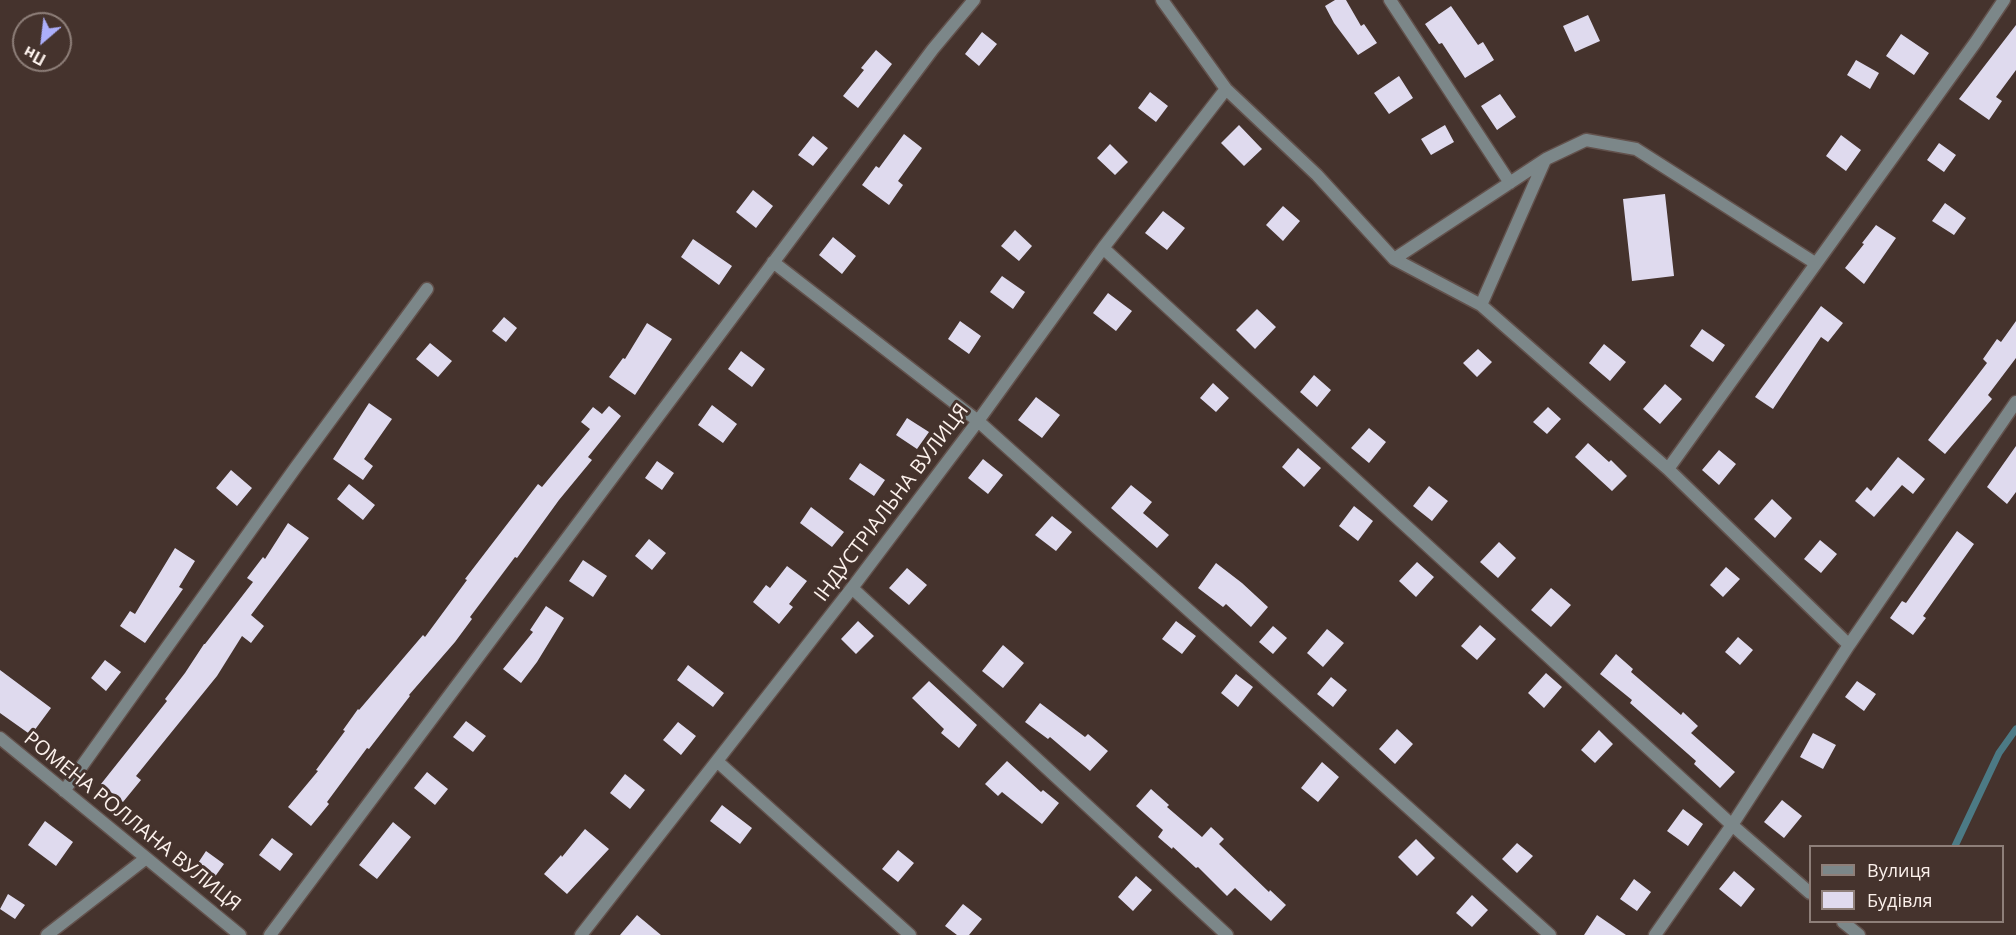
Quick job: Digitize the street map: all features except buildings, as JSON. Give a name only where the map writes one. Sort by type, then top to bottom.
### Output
[{"type":"street","points":[[270,935],[933,49],[974,0]]},
{"type":"street","points":[[1162,0],[1226,89],[1317,175],[1394,259],[1481,304],[1668,469],[1849,645]]},
{"type":"street","points":[[1390,0],[1510,183]]},
{"type":"street","points":[[1668,469],[2004,0]]},
{"type":"street","name":"ІНДУСТРІАЛЬНА ВУЛИЦЯ","points":[[581,935],[852,588],[978,421],[1103,248],[1226,89]]},
{"type":"street","points":[[1394,259],[1546,159],[1586,140],[1636,149],[1815,263]]},
{"type":"street","points":[[1481,304],[1546,159]]},
{"type":"street","points":[[1103,248],[1732,825],[1809,892]]},
{"type":"street","points":[[774,262],[978,421],[1551,935]]},
{"type":"street","points":[[64,791],[296,467],[428,289]]},
{"type":"street","points":[[1655,935],[1732,825],[1849,645],[2016,402]]},
{"type":"street","points":[[852,588],[1227,935]]},
{"type":"street","name":"РОМЕНА РОЛЛАНА ВУЛИЦЯ","points":[[0,738],[240,935]]},
{"type":"street","points":[[718,762],[910,935]]},
{"type":"street","points":[[47,935],[145,859]]},
{"type":"street","points":[[1845,923],[1858,935]]},
{"type":"waterway","points":[[1955,845],[1999,753],[2016,729]]}]
